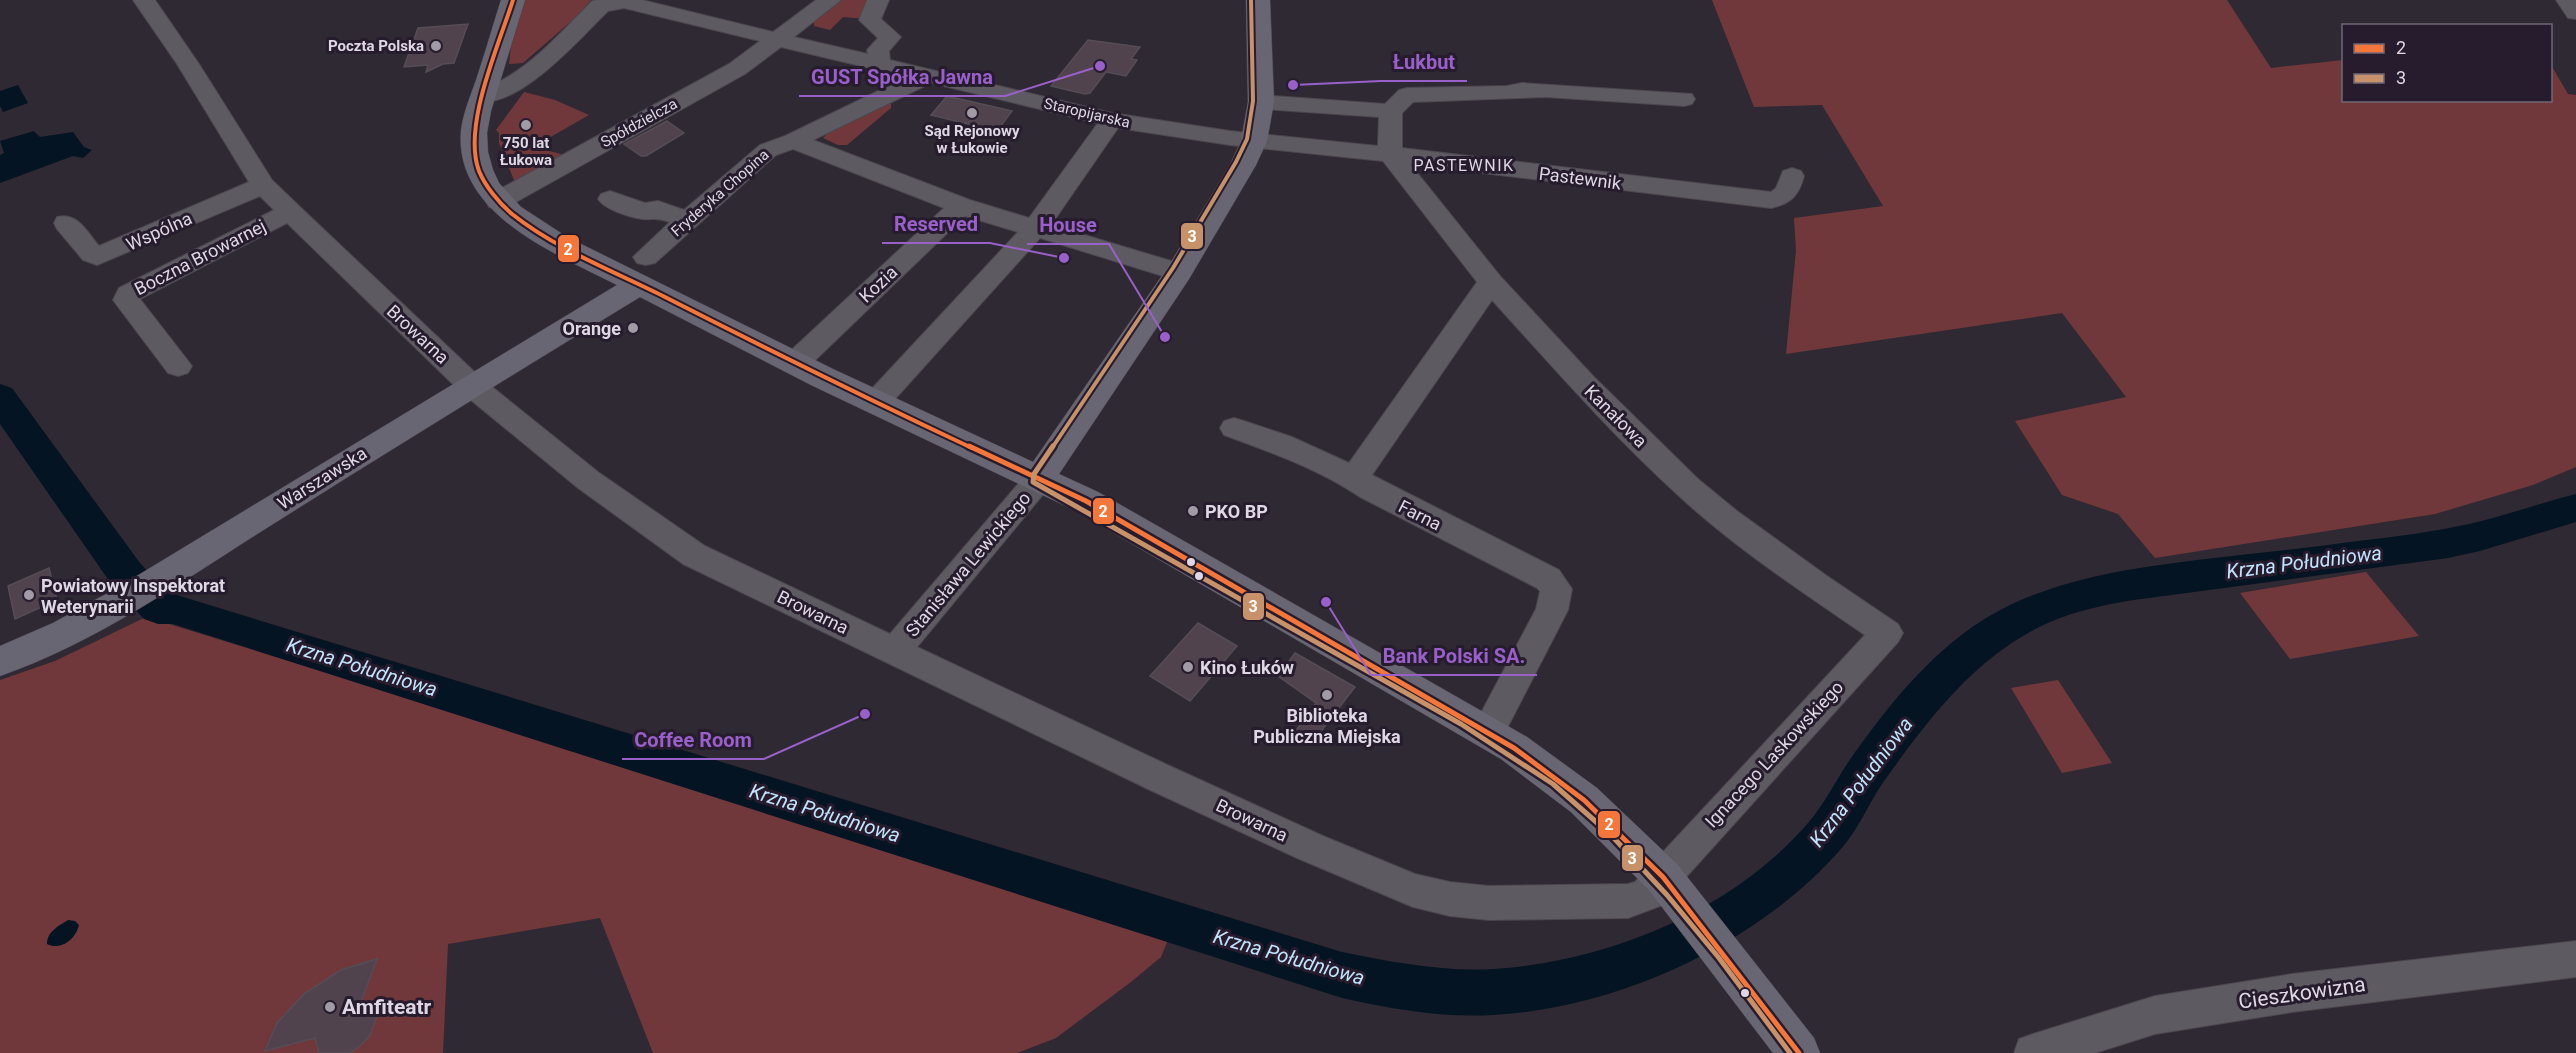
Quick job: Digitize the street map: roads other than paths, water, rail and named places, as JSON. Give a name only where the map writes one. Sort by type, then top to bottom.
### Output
[{"type":"main road","points":[[513,0],[474,131],[475,153],[484,178],[498,201],[516,218],[535,231],[642,271],[795,363],[1104,510],[1237,590],[1488,732],[1546,770],[1577,794],[1630,842],[1674,891],[1720,948],[1799,1053]]},
{"type":"main road","points":[[1047,481],[1236,179],[1254,141],[1261,102],[1258,0]]},
{"type":"main road","name":"Warszawska","points":[[0,661],[37,646],[117,604],[471,385],[642,271]]},
{"type":"street","name":"Browarna","points":[[144,0],[188,64],[263,185],[471,385],[588,480],[655,530],[694,555],[1310,847],[1413,890],[1450,899],[1489,903],[1628,901],[1647,894],[1674,891]]},
{"type":"street","name":"Spółdzielcza","points":[[498,201],[737,69],[830,0]]},
{"type":"street","points":[[878,0],[870,20],[890,37],[878,50],[880,64]]},
{"type":"street","points":[[2567,0],[2576,13]]},
{"type":"street","name":"Staropijarska","points":[[483,96],[494,94],[514,84],[600,6],[607,3],[624,2],[661,5],[777,40],[1112,120],[1254,141]]},
{"type":"street","name":"Fryderyka Chopina","points":[[642,271],[687,220],[761,155],[929,75]]},
{"type":"street","points":[[1390,154],[1391,111],[1407,95],[1507,93],[1522,90],[1684,99]]},
{"type":"street","points":[[1261,102],[1391,111]]},
{"type":"street","points":[[876,402],[1034,230],[1112,120]]},
{"type":"street","points":[[794,141],[961,206],[1034,230],[1179,272]]},
{"type":"street","name":"Pastewnik","points":[[1254,141],[1390,154],[1771,200],[1779,199],[1789,190],[1792,176]]},
{"type":"street","name":"Kanałowa","points":[[1390,154],[1491,282],[1583,383],[1688,487],[1780,558],[1887,633]]},
{"type":"street","name":"Wspólna","points":[[66,223],[97,257],[263,185]]},
{"type":"street","points":[[610,199],[643,211],[658,209],[687,220]]},
{"type":"street","name":"Kozia","points":[[795,363],[961,206]]},
{"type":"street","name":"Boczna Browarnej","points":[[178,366],[126,300],[128,294],[290,212]]},
{"type":"street","points":[[1354,478],[1491,282]]},
{"type":"street","name":"Farna","points":[[1234,428],[1282,445],[1354,478],[1370,489],[1548,579],[1556,590],[1552,610],[1488,732]]},
{"type":"street","name":"Stanisława Lewickiego","points":[[904,656],[1047,481]]},
{"type":"street","name":"Ignacego Laskowskiego","points":[[1674,891],[1887,633]]},
{"type":"street","name":"Cieszkowizna","points":[[2033,1053],[2155,1015],[2303,992],[2576,959]]},
{"type":"water","points":[[18,85],[28,103],[3,112],[0,106],[0,91]]},
{"type":"water","points":[[34,131],[40,137],[73,132],[84,147],[92,150],[83,158],[73,156],[0,183],[0,155],[4,153],[0,141]]},
{"type":"water","points":[[68,920],[75,921],[79,925],[75,935],[62,945],[47,944],[51,933]]},
{"type":"waterway","name":"Krzna Południowa","points":[[0,397],[126,574],[158,608],[173,608],[1342,975],[1398,986],[1455,992],[1494,992],[1539,987],[1585,977],[1631,963],[1719,922],[1759,896],[1795,866],[1827,833],[1865,774],[1898,730],[1954,665],[1998,631],[2044,607],[2089,593],[2134,584],[2357,557],[2448,543],[2576,508]]},
{"type":"place","name":"Poczta Polska","points":[[436,46]]},
{"type":"place","name":"GUST Spółka Jawna","points":[[1100,66]]},
{"type":"place","name":"Łukbut","points":[[1293,85]]},
{"type":"place","name":"Sąd Rejonowy w Łukowie","points":[[972,113]]},
{"type":"place","name":"750 lat Łukowa","points":[[526,125]]},
{"type":"place","name":"Reserved","points":[[1064,258]]},
{"type":"place","name":"Orange","points":[[633,328]]},
{"type":"place","name":"House","points":[[1165,337]]},
{"type":"place","name":"PKO BP","points":[[1193,511]]},
{"type":"place","name":"Powiatowy Inspektorat Weterynarii","points":[[29,595]]},
{"type":"place","name":"Bank Polski SA.","points":[[1326,602]]},
{"type":"place","name":"Kino Łuków","points":[[1188,667]]},
{"type":"place","name":"Biblioteka Publiczna Miejska","points":[[1327,695]]},
{"type":"place","name":"Coffee Room","points":[[865,714]]},
{"type":"place","name":"Amfiteatr","points":[[330,1007]]},
{"type":"district","name":"PASTEWNIK","points":[[1464,165]]}]
